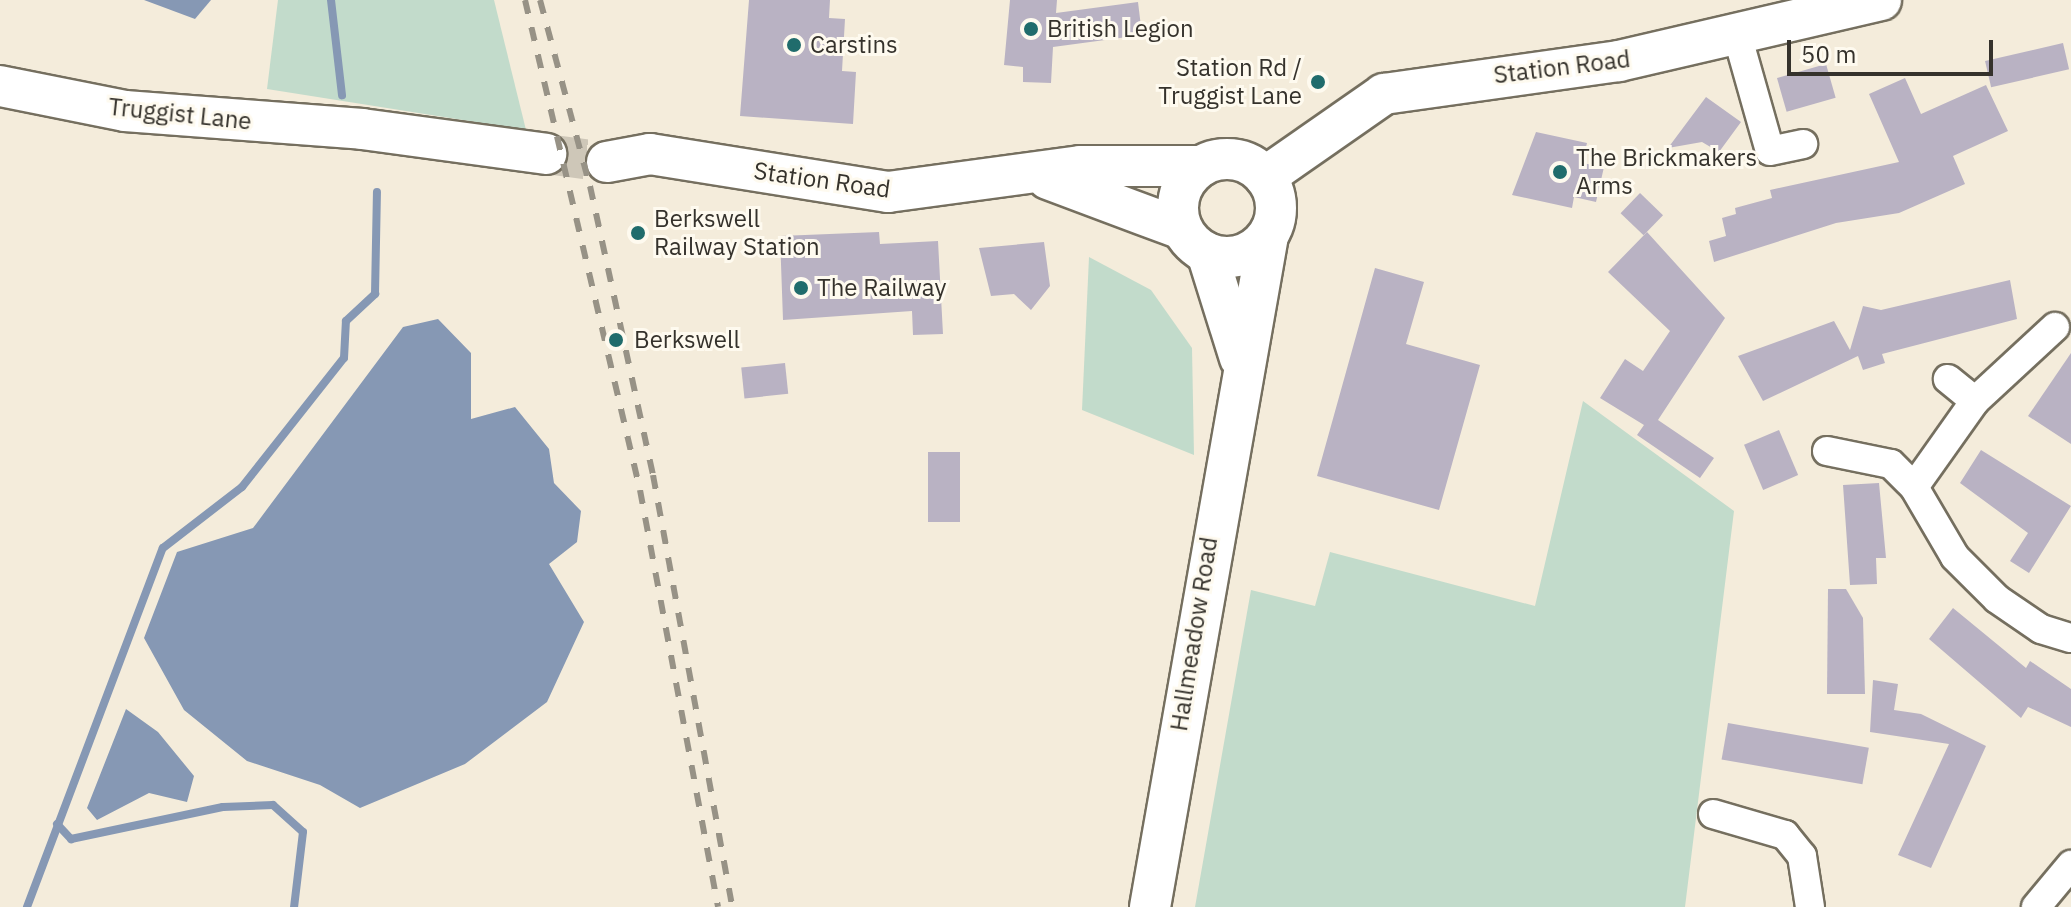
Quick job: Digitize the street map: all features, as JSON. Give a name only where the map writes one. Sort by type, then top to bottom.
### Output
[{"type":"street","name":"Station Road","points":[[607,162],[650,154],[888,192],[1038,177],[1080,166],[1201,166],[1242,161],[1265,177],[1384,94],[1738,38],[1881,0]]},
{"type":"street","points":[[1738,38],[1761,153],[1803,144]]},
{"type":"street","name":"Truggist Lane","points":[[0,86],[125,111],[362,129],[546,154]]},
{"type":"street","points":[[1194,241],[1181,189],[1201,166]]},
{"type":"street","name":"Station Road","points":[[1038,177],[1084,187],[1194,241],[1245,254],[1268,236]]},
{"type":"street","points":[[1265,177],[1276,204],[1268,236]]},
{"type":"street","name":"Hallmeadow Road","points":[[1150,907],[1241,362],[1268,236]]},
{"type":"street","name":"Hallmeadow Road","points":[[1194,241],[1241,362]]},
{"type":"street","points":[[1914,487],[1975,401],[2055,327]]},
{"type":"street","points":[[1948,379],[1975,401]]},
{"type":"street","points":[[1827,451],[1891,464],[1914,487],[1955,557],[1997,599],[2041,629],[2071,638]]},
{"type":"street","points":[[1713,814],[1785,835],[1802,856],[1810,907]]},
{"type":"street","points":[[2036,907],[2071,865]]},
{"type":"green space","points":[[278,0],[494,0],[526,130],[267,89]]},
{"type":"green space","points":[[1089,257],[1151,290],[1192,348],[1194,455],[1082,410]]},
{"type":"green space","points":[[1583,401],[1734,511],[1685,907],[1195,907],[1251,590],[1315,606],[1330,552],[1535,606]]},
{"type":"water","points":[[144,0],[211,0],[195,19]]},
{"type":"water","points":[[438,319],[471,353],[471,419],[515,407],[549,449],[554,483],[581,511],[577,542],[549,564],[584,622],[547,702],[465,764],[360,808],[320,785],[247,761],[184,710],[144,638],[177,552],[253,528],[403,327]]},
{"type":"water","points":[[126,709],[158,732],[194,776],[187,802],[149,793],[97,820],[87,808]]},
{"type":"building","name":"Carstins","points":[[749,0],[830,0],[829,18],[845,19],[842,71],[856,72],[853,124],[740,116]]},
{"type":"building","points":[[1010,0],[1057,0],[1056,13],[1138,2],[1142,35],[1053,47],[1051,83],[1023,82],[1023,67],[1004,65]]},
{"type":"building","points":[[2063,43],[2069,69],[1991,87],[1985,61]]},
{"type":"building","points":[[1826,64],[1836,98],[1787,112],[1777,78]]},
{"type":"building","points":[[1905,78],[1921,114],[1986,85],[2008,131],[1953,156],[1965,184],[1899,213],[1836,223],[1714,262],[1709,241],[1726,236],[1722,218],[1736,214],[1735,208],[1772,198],[1770,190],[1899,162],[1869,94]]},
{"type":"building","points":[[1706,97],[1741,122],[1719,152],[1702,142],[1668,148]]},
{"type":"building","name":"The Brickmakers Arms","points":[[1536,132],[1587,143],[1582,163],[1604,167],[1596,202],[1574,197],[1572,208],[1512,195]]},
{"type":"building","points":[[1640,193],[1663,215],[1644,235],[1621,213]]},
{"type":"building","points":[[879,232],[880,244],[938,241],[943,334],[913,335],[912,311],[783,320],[780,236]]},
{"type":"building","points":[[1647,232],[1725,318],[1658,420],[1714,458],[1700,478],[1637,435],[1644,425],[1600,398],[1625,359],[1643,371],[1670,331],[1608,272]]},
{"type":"building","points":[[1044,242],[1050,286],[1031,310],[1014,294],[991,296],[979,248]]},
{"type":"building","points":[[1375,268],[1424,282],[1406,344],[1480,365],[1439,510],[1317,476]]},
{"type":"building","points":[[2010,280],[2017,319],[1882,354],[1885,363],[1863,370],[1858,356],[1763,401],[1738,356],[1834,321],[1850,350],[1863,306],[1881,310]]},
{"type":"building","points":[[2071,353],[2071,444],[2028,416]]},
{"type":"building","points":[[785,363],[788,394],[744,398],[741,368]]},
{"type":"building","points":[[1779,430],[1798,475],[1763,490],[1744,445]]},
{"type":"building","points":[[1981,450],[2071,506],[2029,573],[2010,561],[2028,533],[1960,483]]},
{"type":"building","points":[[928,452],[960,452],[960,522],[928,522]]},
{"type":"building","points":[[1879,483],[1886,558],[1876,558],[1877,584],[1850,585],[1843,485]]},
{"type":"building","points":[[1828,589],[1846,589],[1863,618],[1865,694],[1827,694]]},
{"type":"building","points":[[1953,608],[2026,668],[2030,661],[2071,689],[2071,727],[2028,707],[2021,718],[1929,639]]},
{"type":"building","points":[[1873,680],[1898,684],[1894,710],[1921,714],[1986,746],[1931,868],[1898,855],[1949,744],[1870,732]]},
{"type":"building","points":[[1728,723],[1869,748],[1862,784],[1722,759]]},
{"type":"waterway","points":[[331,0],[342,95]]},
{"type":"waterway","points":[[27,907],[163,548],[242,487],[344,358],[346,321],[375,294],[377,192]]},
{"type":"waterway","points":[[57,824],[71,839],[223,807],[273,805],[303,832],[294,907]]},
{"type":"tunnel","points":[[546,154],[607,162]]},
{"type":"railway","points":[[525,0],[640,490],[718,907]]},
{"type":"railway","points":[[540,0],[590,186],[653,475],[732,907]]},
{"type":"place","name":"British Legion","points":[[1031,29]]},
{"type":"place","name":"Carstins","points":[[794,45]]},
{"type":"place","name":"Station Rd / Truggist Lane","points":[[1318,82]]},
{"type":"place","name":"The Brickmakers Arms","points":[[1560,172]]},
{"type":"place","name":"Berkswell Railway Station","points":[[638,233]]},
{"type":"place","name":"The Railway","points":[[801,288]]},
{"type":"place","name":"Berkswell","points":[[616,340]]}]
